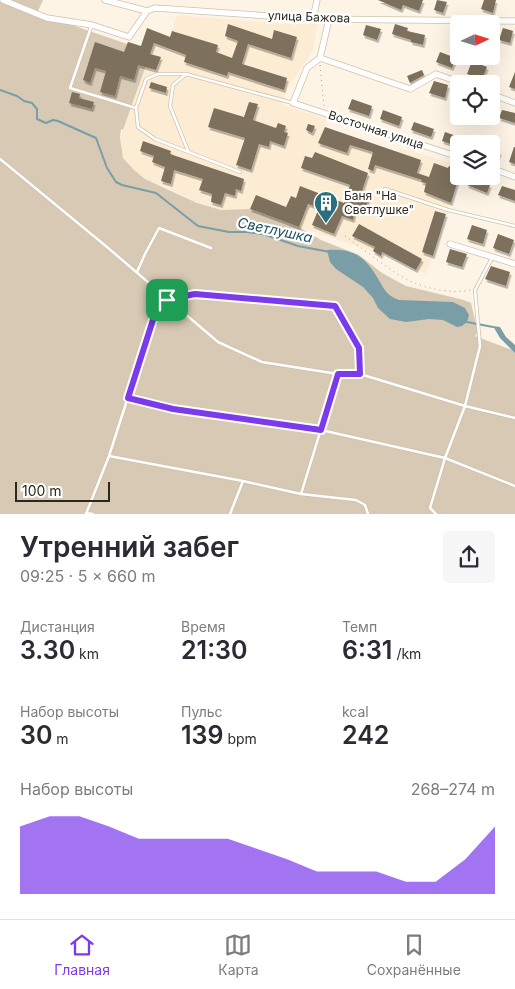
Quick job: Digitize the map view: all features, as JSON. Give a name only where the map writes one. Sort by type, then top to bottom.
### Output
[{"type":"street","points":[[3,0],[47,18],[92,25],[128,37],[147,11]]},
{"type":"street","name":"улица Бажова","points":[[105,0],[147,11],[156,8],[329,19],[515,21]]},
{"type":"street","points":[[313,18],[317,0]]},
{"type":"street","points":[[293,103],[307,68],[320,58],[329,19]]},
{"type":"street","points":[[320,58],[410,89],[436,74],[450,79]]},
{"type":"street","points":[[500,97],[515,103]]},
{"type":"street","name":"Восточная улица","points":[[293,103],[450,154]]},
{"type":"street","points":[[500,171],[515,177]]},
{"type":"street","points":[[450,244],[515,264]]},
{"type":"lane","points":[[92,25],[70,88],[136,108]]},
{"type":"lane","points":[[240,172],[155,139],[138,127],[136,108],[146,79],[158,74],[186,74],[293,103]]},
{"type":"lane","points":[[186,74],[173,85],[170,106],[188,151]]},
{"type":"lane","points":[[0,159],[218,342],[262,362],[338,374],[360,374],[465,406],[515,418]]},
{"type":"lane","points":[[385,189],[448,210],[515,226]]},
{"type":"lane","points":[[137,273],[159,228],[212,248]]},
{"type":"lane","points":[[436,514],[430,508],[445,458],[465,406],[480,346],[475,290],[493,257]]},
{"type":"lane","points":[[93,514],[86,513],[109,456],[159,301],[195,294],[335,306],[359,348],[360,374]]},
{"type":"lane","points":[[302,494],[338,374]]},
{"type":"lane","points":[[128,398],[173,409],[321,430],[445,458],[515,486]]},
{"type":"lane","points":[[109,456],[302,494],[356,500],[365,505],[368,514]]},
{"type":"lane","points":[[230,514],[243,481]]},
{"type":"path","points":[[320,58],[325,114]]},
{"type":"path","points":[[345,236],[409,281],[459,293],[475,290]]},
{"type":"shaded area","points":[[0,0],[43,0],[37,13],[151,51],[123,130],[121,129],[120,138],[123,158],[145,179],[197,203],[221,210],[250,209],[299,227],[321,240],[359,255],[382,273],[406,286],[471,303],[478,333],[475,336],[515,351],[515,514],[0,514]]},
{"type":"shaded area","points":[[177,15],[283,24],[318,24],[312,52],[286,91],[283,105],[328,119],[325,127],[375,146],[398,153],[400,148],[450,163],[450,185],[456,185],[426,274],[383,252],[381,256],[372,251],[250,209],[221,210],[197,203],[145,179],[134,170],[123,158],[120,138],[151,51],[140,48],[147,28],[170,36]]},
{"type":"water","points":[[327,250],[346,251],[359,256],[370,267],[387,293],[392,297],[399,300],[453,302],[465,308],[469,315],[467,322],[457,327],[443,320],[429,319],[406,322],[390,319],[378,308],[373,298],[363,287],[336,269],[330,262]]},
{"type":"water","points":[[493,326],[500,327],[506,337],[515,345],[515,353],[500,338]]},
{"type":"building","points":[[378,0],[423,0],[419,11],[403,5],[401,10]]},
{"type":"building","points":[[437,0],[447,2],[443,13],[434,10]]},
{"type":"building","points":[[484,0],[496,0],[493,13],[481,9]]},
{"type":"building","points":[[228,24],[272,39],[274,30],[297,37],[291,58],[248,44],[242,64],[287,78],[284,90],[228,72],[227,76],[184,62],[186,55],[154,43],[150,54],[161,57],[156,70],[138,65],[134,80],[120,76],[115,96],[100,92],[106,71],[95,68],[90,83],[83,80],[95,42],[124,52],[128,42],[141,46],[147,28],[170,37],[172,31],[218,45],[216,52],[232,58],[238,41],[225,36]]},
{"type":"building","points":[[395,24],[408,28],[407,31],[425,35],[423,45],[392,34]]},
{"type":"building","points":[[366,25],[381,29],[377,40],[363,35]]},
{"type":"building","points":[[503,28],[513,31],[510,43],[500,40]]},
{"type":"building","points":[[440,52],[450,56],[450,65],[453,65],[452,68],[436,62]]},
{"type":"building","points":[[470,65],[487,67],[484,75],[467,74]]},
{"type":"building","points":[[422,70],[424,75],[410,83],[407,76]]},
{"type":"building","points":[[515,72],[515,89],[509,87]]},
{"type":"building","points":[[434,81],[448,85],[445,98],[429,93]]},
{"type":"building","points":[[151,82],[167,87],[166,93],[149,88]]},
{"type":"building","points":[[72,92],[80,94],[79,98],[94,102],[92,109],[69,103]]},
{"type":"building","points":[[352,99],[372,106],[369,116],[348,109]]},
{"type":"building","points":[[249,102],[258,104],[253,120],[276,128],[278,123],[286,126],[284,132],[288,133],[284,146],[270,141],[269,147],[259,144],[251,170],[236,165],[245,138],[208,127],[214,108],[244,117]]},
{"type":"building","points":[[383,110],[402,117],[399,126],[380,119]]},
{"type":"building","points":[[502,110],[515,113],[515,123],[500,118]]},
{"type":"building","points":[[414,122],[434,129],[431,137],[411,130]]},
{"type":"building","points":[[308,124],[315,126],[312,133],[306,130]]},
{"type":"building","points":[[325,127],[421,160],[417,173],[429,177],[434,163],[448,168],[450,166],[450,185],[457,185],[451,203],[424,192],[426,183],[421,182],[422,180],[375,165],[373,171],[368,169],[373,152],[350,145],[347,153],[318,143]]},
{"type":"building","points":[[445,132],[454,135],[450,135],[450,144],[442,141]]},
{"type":"building","points":[[143,141],[171,151],[170,154],[244,179],[241,191],[236,189],[235,196],[225,193],[221,205],[211,202],[212,194],[199,190],[203,179],[174,170],[171,184],[161,181],[165,167],[152,162],[154,156],[140,151]]},
{"type":"building","points":[[515,147],[515,164],[509,162]]},
{"type":"building","points":[[315,152],[368,173],[362,191],[370,194],[366,208],[357,205],[353,220],[342,216],[334,234],[312,225],[319,208],[308,204],[299,227],[250,209],[256,195],[286,207],[291,196],[296,198],[300,186],[344,203],[350,185],[301,168],[305,156],[312,158]]},
{"type":"building","points":[[467,185],[490,185],[487,193]]},
{"type":"building","points":[[502,186],[515,190],[515,201],[498,195]]},
{"type":"building","points":[[435,211],[446,214],[433,256],[422,252]]},
{"type":"building","points":[[359,224],[422,259],[416,270],[382,252],[381,256],[373,251],[375,247],[352,236]]},
{"type":"building","points":[[472,225],[487,230],[483,244],[467,239]]},
{"type":"building","points":[[498,234],[514,240],[509,254],[493,248]]},
{"type":"building","points":[[450,249],[467,254],[462,267],[446,262]]},
{"type":"building","points":[[491,266],[510,272],[506,286],[485,279]]},
{"type":"waterway","name":"Светлушка","points":[[0,90],[32,103],[37,109],[37,119],[46,123],[53,120],[58,121],[96,138],[107,168],[116,182],[156,193],[198,226],[229,232],[263,234],[298,246],[330,252]]},
{"type":"waterway","name":"Светлушка","points":[[467,322],[493,327]]},
{"type":"place","name":"Баня \"На Светлушке\"","points":[[326,224]]},
{"type":"route","points":[[195,294],[335,306],[359,348],[360,374],[338,374],[321,430],[220,417],[173,409],[128,398],[159,301],[167,300],[195,294]]}]
